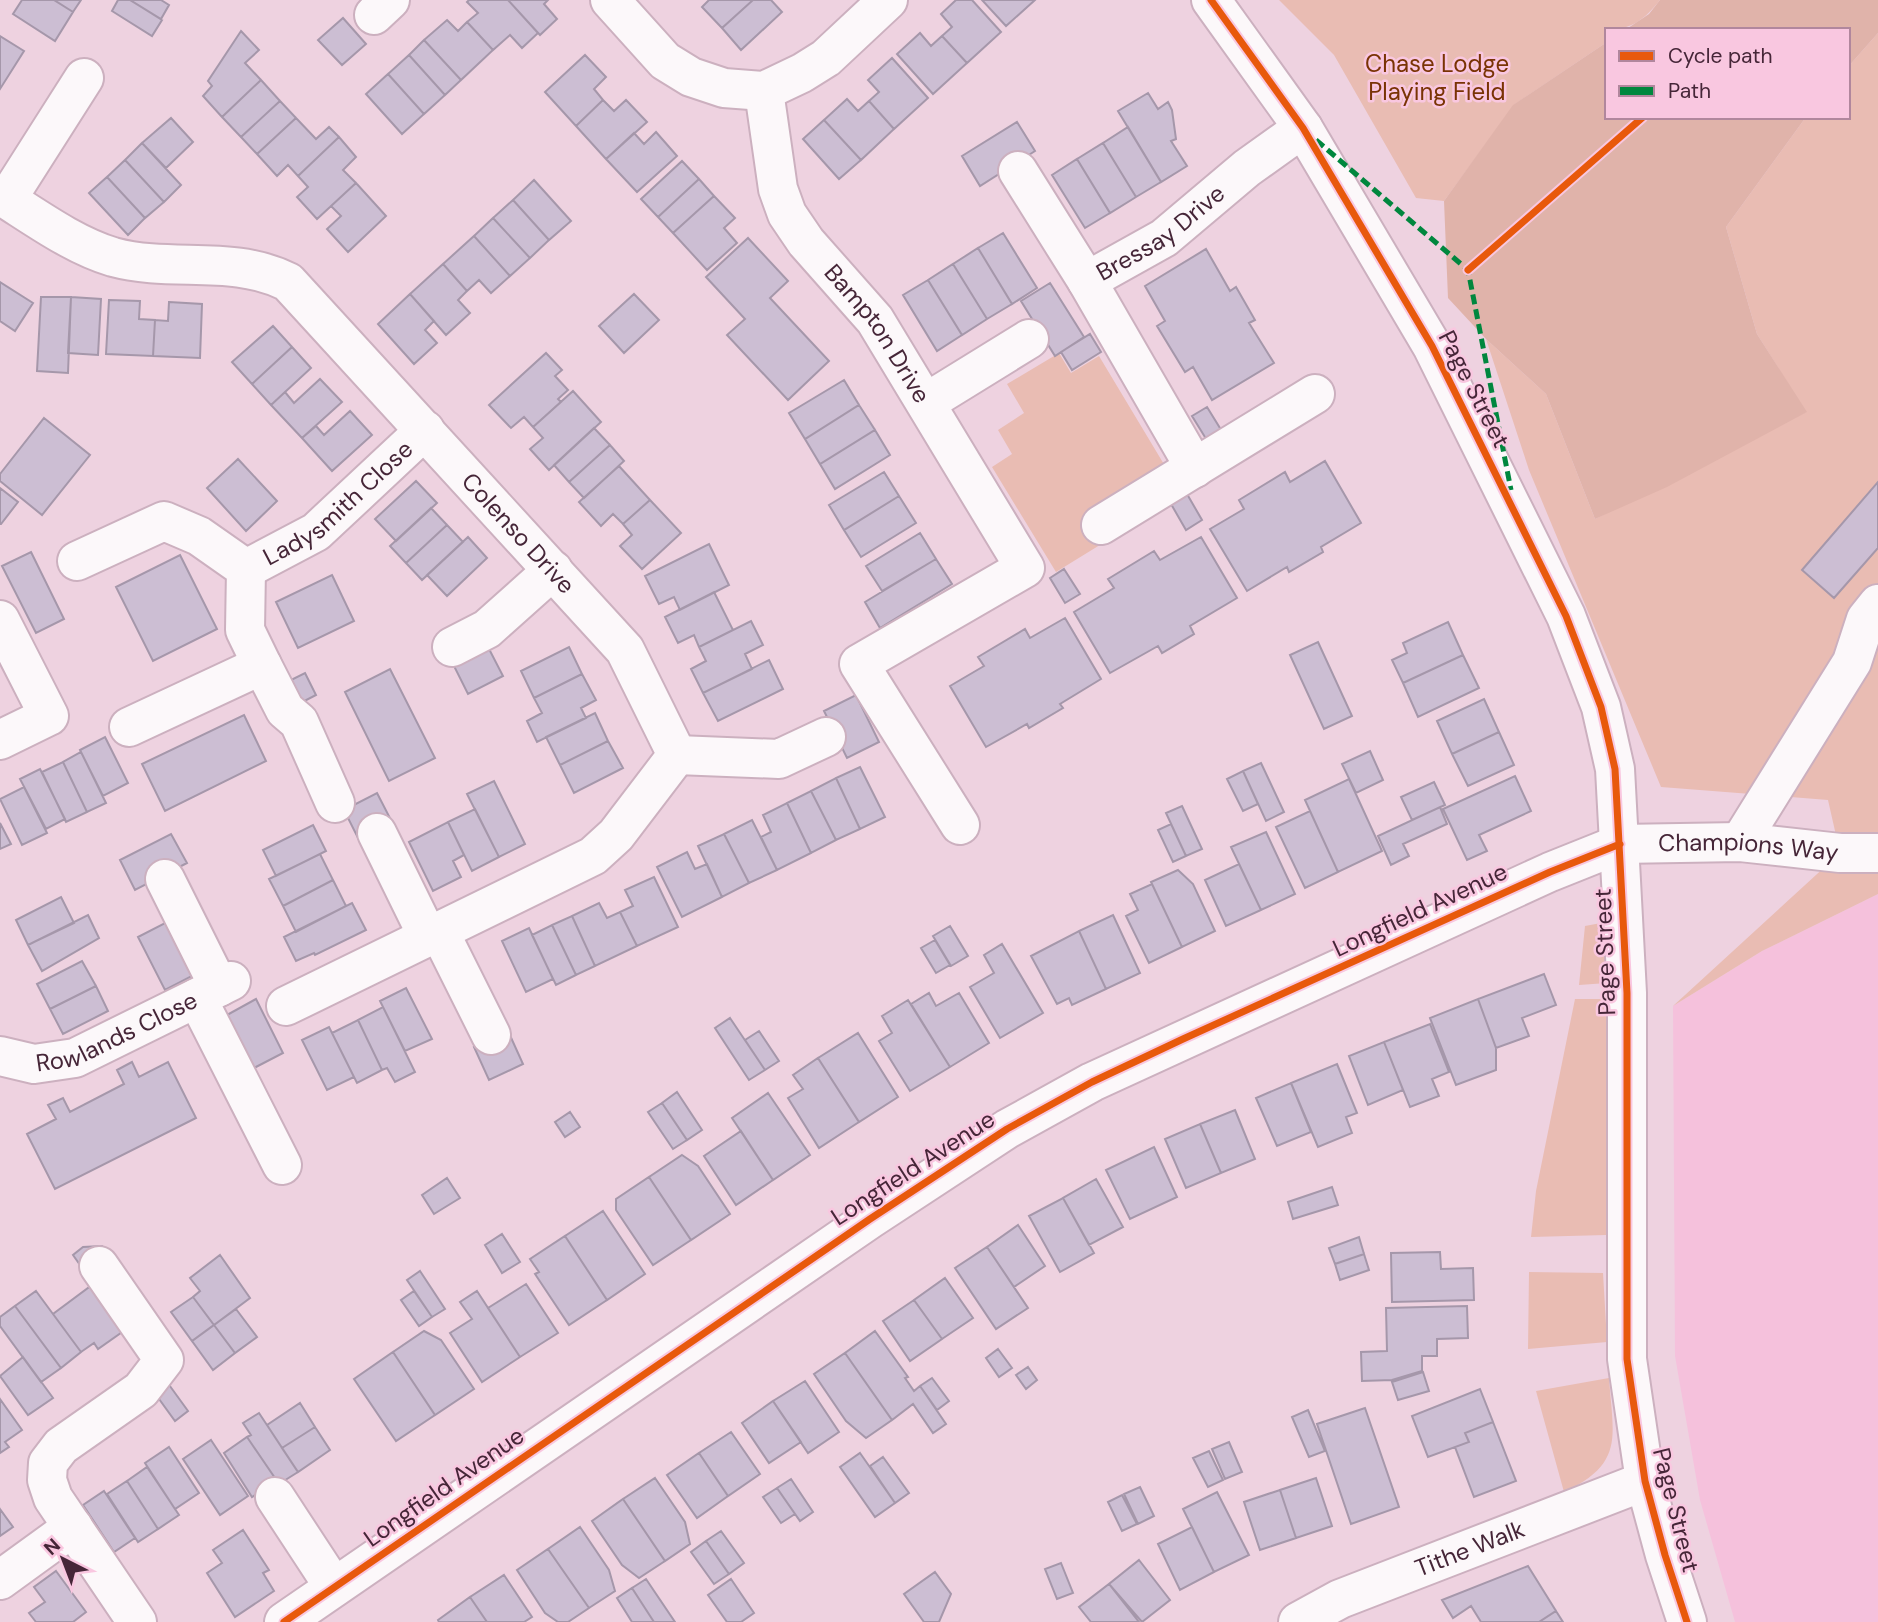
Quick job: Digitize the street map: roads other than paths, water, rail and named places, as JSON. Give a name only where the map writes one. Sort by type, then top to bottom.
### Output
[{"type":"street","points":[[610,0],[665,61],[691,77],[724,88],[764,91],[826,58],[888,0]]},
{"type":"street","name":"Page Street","points":[[1221,4],[1303,128],[1432,346],[1566,616],[1604,719],[1615,769],[1627,993],[1627,1359],[1645,1481],[1687,1622]]},
{"type":"street","points":[[4,197],[84,78]]},
{"type":"street","name":"Bampton Drive","points":[[764,91],[778,189],[787,214],[806,242],[875,320],[1025,568],[859,664],[960,825]]},
{"type":"street","name":"Bressay Drive","points":[[1195,468],[1087,281],[1164,238],[1247,168],[1303,128]]},
{"type":"street","points":[[1018,171],[1087,281]]},
{"type":"street","name":"Colenso Drive","points":[[4,197],[85,246],[114,257],[147,263],[237,265],[268,272],[288,282],[625,650],[677,755]]},
{"type":"street","points":[[927,402],[1029,339]]},
{"type":"street","points":[[1101,525],[1315,394]]},
{"type":"street","name":"Ladysmith Close","points":[[246,569],[316,532],[425,430]]},
{"type":"street","name":"Ladysmith Close","points":[[77,561],[163,521],[199,536],[246,569]]},
{"type":"street","name":"Ladysmith Close","points":[[246,569],[245,629],[262,665]]},
{"type":"street","points":[[452,647],[487,629],[552,570]]},
{"type":"street","points":[[1740,842],[1852,662],[1866,618],[1878,604]]},
{"type":"street","points":[[0,620],[48,716],[0,740]]},
{"type":"street","points":[[129,727],[262,665],[285,710],[299,722],[335,803]]},
{"type":"street","points":[[286,1006],[593,856],[615,835],[677,755],[779,759],[827,737]]},
{"type":"street","points":[[377,833],[491,1035]]},
{"type":"street","name":"Champions Way","points":[[1620,844],[1740,842],[1840,853],[1878,853]]},
{"type":"street","name":"Longfield Avenue","points":[[284,1622],[870,1219],[1007,1129],[1092,1082],[1183,1039],[1550,872],[1620,844]]},
{"type":"street","points":[[164,879],[216,989],[282,1165]]},
{"type":"street","name":"Rowlands Close","points":[[0,1056],[34,1064],[75,1058],[216,989]]},
{"type":"street","points":[[99,1266],[164,1360],[141,1390],[61,1446],[48,1463],[47,1480],[54,1498],[137,1622]]},
{"type":"street","name":"Tithe Walk","points":[[1298,1622],[1340,1599],[1645,1481]]},
{"type":"street","points":[[275,1497],[334,1587]]},
{"type":"street","points":[[0,1580],[73,1527]]},
{"type":"park label","name":"Chase Lodge Playing Field","points":[[1437,78]]}]
